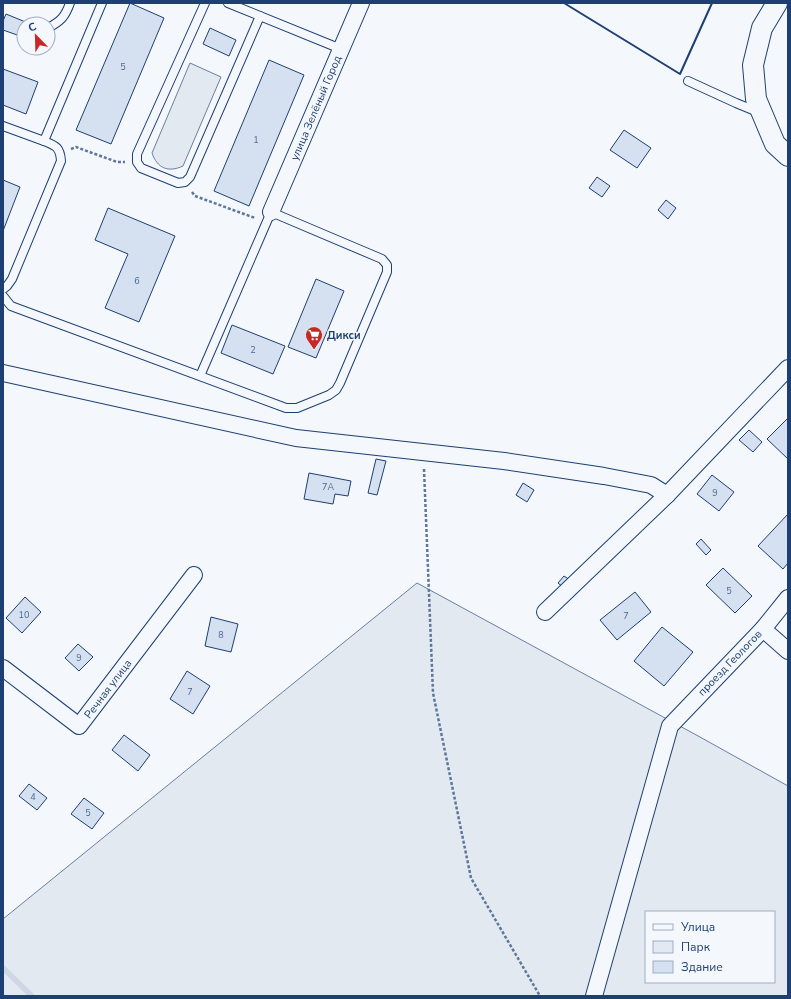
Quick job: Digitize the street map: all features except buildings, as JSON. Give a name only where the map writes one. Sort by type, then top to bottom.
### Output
[{"type":"street","name":"улица Зелёный Город","points":[[271,212],[361,3]]},
{"type":"street","points":[[778,3],[762,28],[753,65],[756,99],[775,144],[788,156]]},
{"type":"street","points":[[545,612],[667,495],[788,368]]},
{"type":"street","points":[[3,373],[296,438],[504,461],[604,476],[652,485],[667,495]]},
{"type":"street","name":"Речная улица","points":[[3,668],[79,726],[194,575]]},
{"type":"street","name":"проезд Геологов","points":[[594,996],[670,726],[763,629],[788,598]]},
{"type":"street","points":[[763,629],[788,651]]},
{"type":"lane","points":[[56,24],[66,13],[70,3]]},
{"type":"lane","points":[[44,141],[102,3]]},
{"type":"lane","points":[[205,3],[138,154],[137,162],[141,168],[178,183],[185,182],[190,177],[260,16]]},
{"type":"lane","points":[[228,3],[341,49]]},
{"type":"lane","points":[[688,81],[762,114]]},
{"type":"lane","points":[[3,126],[56,146],[61,154],[61,161],[12,279],[3,289]]},
{"type":"lane","points":[[3,296],[11,306],[286,408],[297,408],[329,395],[336,390],[388,272],[387,265],[382,259],[271,212],[200,376]]},
{"type":"path","points":[[61,154],[76,147],[117,162],[137,162]]},
{"type":"path","points":[[185,182],[195,196],[255,218],[271,212]]},
{"type":"path","points":[[423,452],[433,693],[471,878],[540,996]]},
{"type":"green space","points":[[190,63],[221,77],[183,166],[168,169],[160,166],[152,153]]},
{"type":"green space","points":[[417,583],[788,786],[788,996],[3,996],[3,919]]},
{"type":"waterway","points":[[3,968],[32,996]]},
{"type":"wall","points":[[564,3],[680,74],[712,3]]},
{"type":"place","name":"Дикси","points":[[314,350]]}]
